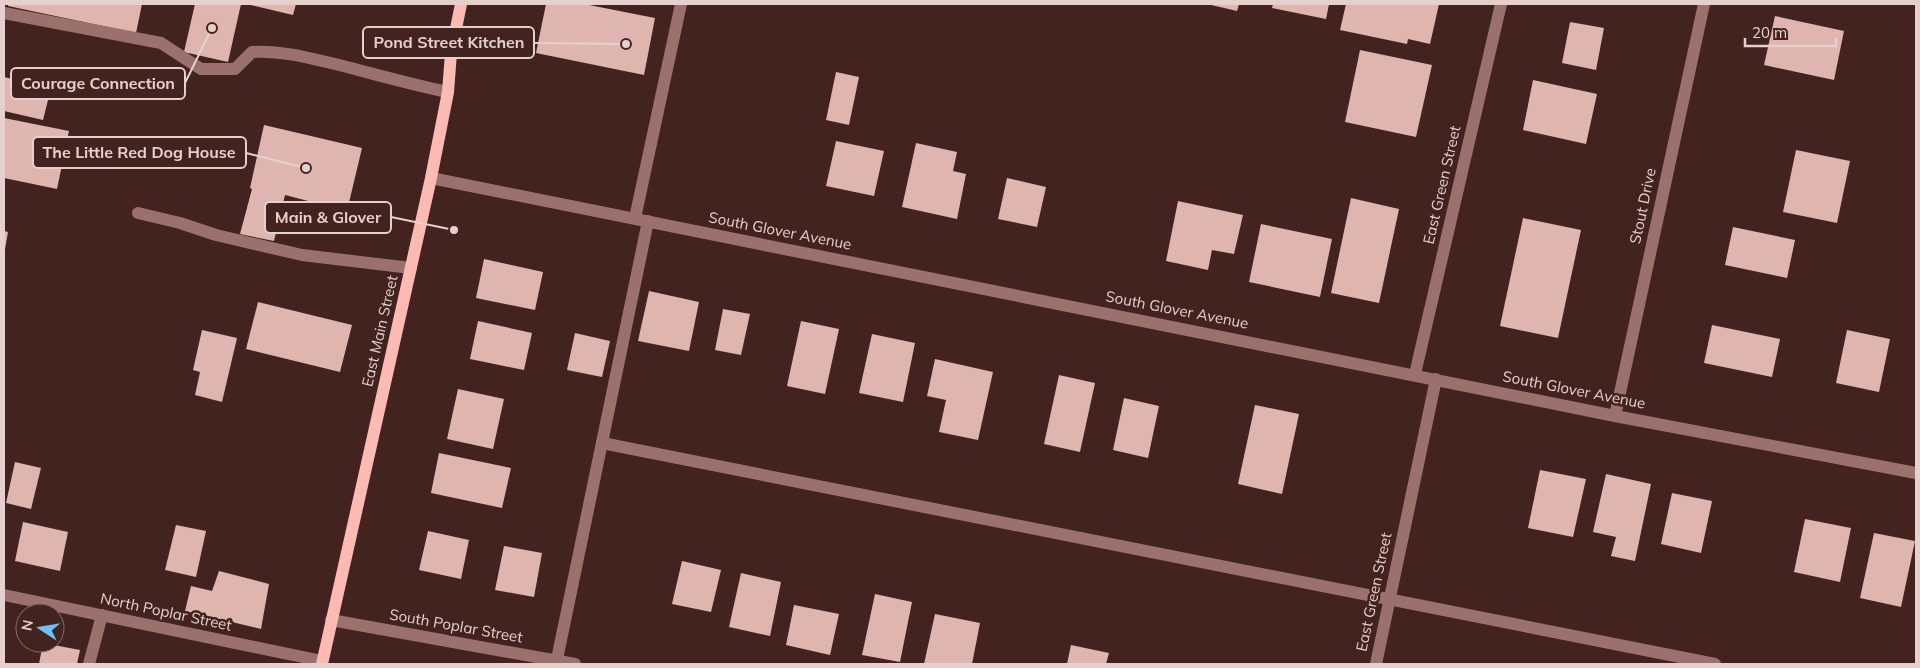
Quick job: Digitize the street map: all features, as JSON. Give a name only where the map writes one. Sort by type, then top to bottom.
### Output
[{"type":"main road","name":"East Main Street","points":[[322,663],[431,178],[448,92],[451,53],[461,4]]},
{"type":"street","points":[[635,218],[681,4]]},
{"type":"street","name":"East Green Street","points":[[1415,374],[1501,4]]},
{"type":"street","name":"Stout Drive","points":[[1614,416],[1704,4]]},
{"type":"street","points":[[4,13],[161,43],[201,69],[219,71],[235,69],[252,52],[272,51],[294,54],[448,92]]},
{"type":"street","name":"South Glover Avenue","points":[[431,178],[1415,374],[1614,416],[1916,473]]},
{"type":"street","points":[[138,213],[180,222],[216,235],[302,255],[411,268]]},
{"type":"street","points":[[556,662],[648,221]]},
{"type":"street","name":"East Green Street","points":[[1376,664],[1436,379]]},
{"type":"street","points":[[602,443],[1715,664]]},
{"type":"street","name":"North Poplar Street","points":[[4,595],[322,663]]},
{"type":"street","points":[[89,664],[102,615]]},
{"type":"street","name":"South Poplar Street","points":[[331,620],[556,662],[576,664]]},
{"type":"building","points":[[8,4],[142,4],[136,33],[8,6]]},
{"type":"building","points":[[195,4],[241,4],[228,62],[184,52]]},
{"type":"building","points":[[246,4],[296,4],[293,15]]},
{"type":"building","points":[[546,4],[584,4],[655,18],[644,75],[536,53]]},
{"type":"building","points":[[1207,4],[1239,4],[1237,11]]},
{"type":"building","points":[[1273,4],[1329,4],[1326,19],[1272,8]]},
{"type":"building","points":[[1346,4],[1439,4],[1430,44],[1408,39],[1407,44],[1340,30]]},
{"type":"building","points":[[1775,16],[1844,31],[1834,80],[1764,65]]},
{"type":"building","points":[[1570,22],[1604,28],[1596,70],[1562,63]]},
{"type":"building","points":[[1360,50],[1432,65],[1416,137],[1345,122]]},
{"type":"building","points":[[836,72],[859,77],[849,125],[826,120]]},
{"type":"building","points":[[4,77],[51,88],[43,120],[4,111]]},
{"type":"building","points":[[1533,80],[1597,94],[1586,144],[1523,130]]},
{"type":"building","points":[[4,118],[69,131],[57,189],[4,178]]},
{"type":"building","points":[[264,125],[362,148],[347,211],[285,195],[274,241],[240,234],[252,189],[250,188]]},
{"type":"building","points":[[836,141],[884,151],[874,196],[826,186]]},
{"type":"building","points":[[916,143],[957,152],[953,171],[966,174],[957,219],[902,207]]},
{"type":"building","points":[[1796,150],[1850,161],[1837,223],[1783,212]]},
{"type":"building","points":[[1007,178],[1046,187],[1037,227],[998,219]]},
{"type":"building","points":[[1351,198],[1399,209],[1379,303],[1331,293]]},
{"type":"building","points":[[1178,201],[1243,215],[1234,254],[1212,250],[1208,270],[1166,261]]},
{"type":"building","points":[[1523,218],[1581,230],[1558,338],[1500,326]]},
{"type":"building","points":[[1261,224],[1332,239],[1320,297],[1249,282]]},
{"type":"building","points":[[1733,227],[1795,240],[1787,278],[1725,265]]},
{"type":"building","points":[[4,231],[8,232],[5,249],[4,248]]},
{"type":"building","points":[[484,259],[543,272],[535,310],[476,298]]},
{"type":"building","points":[[649,291],[699,302],[689,351],[638,341]]},
{"type":"building","points":[[258,302],[352,325],[340,372],[246,349]]},
{"type":"building","points":[[723,309],[750,314],[741,355],[715,350]]},
{"type":"building","points":[[478,321],[532,333],[524,370],[470,359]]},
{"type":"building","points":[[801,321],[839,329],[825,394],[787,386]]},
{"type":"building","points":[[1712,325],[1780,339],[1772,377],[1704,363]]},
{"type":"building","points":[[202,330],[237,338],[222,402],[195,395],[200,372],[193,370]]},
{"type":"building","points":[[1847,330],[1890,339],[1879,392],[1836,383]]},
{"type":"building","points":[[575,333],[610,341],[602,377],[567,370]]},
{"type":"building","points":[[872,334],[915,343],[903,402],[859,393]]},
{"type":"building","points":[[935,359],[993,372],[978,440],[939,432],[946,400],[927,396]]},
{"type":"building","points":[[1059,375],[1095,383],[1080,452],[1044,444]]},
{"type":"building","points":[[458,389],[504,399],[493,449],[447,439]]},
{"type":"building","points":[[1124,398],[1159,406],[1148,458],[1113,450]]},
{"type":"building","points":[[1255,405],[1299,414],[1282,494],[1238,484]]},
{"type":"building","points":[[439,453],[511,468],[502,508],[431,493]]},
{"type":"building","points":[[15,462],[41,468],[31,509],[6,503]]},
{"type":"building","points":[[1540,470],[1586,479],[1573,537],[1528,528]]},
{"type":"building","points":[[1606,474],[1651,484],[1635,561],[1611,556],[1616,537],[1593,532]]},
{"type":"building","points":[[1672,493],[1712,501],[1701,553],[1661,544]]},
{"type":"building","points":[[1805,519],[1851,528],[1840,582],[1794,572]]},
{"type":"building","points":[[23,522],[68,532],[60,571],[15,561]]},
{"type":"building","points":[[176,525],[206,531],[196,577],[165,570]]},
{"type":"building","points":[[428,531],[469,540],[461,579],[419,570]]},
{"type":"building","points":[[1874,533],[1915,541],[1901,607],[1860,598]]},
{"type":"building","points":[[504,546],[542,553],[534,597],[495,590]]},
{"type":"building","points":[[682,561],[721,570],[711,612],[672,604]]},
{"type":"building","points":[[219,571],[269,584],[261,629],[185,611],[191,586],[212,591]]},
{"type":"building","points":[[741,573],[781,582],[770,636],[729,627]]},
{"type":"building","points":[[875,594],[912,602],[900,662],[862,655]]},
{"type":"building","points":[[794,605],[839,614],[830,655],[786,645]]},
{"type":"building","points":[[935,614],[980,623],[972,664],[924,664]]},
{"type":"building","points":[[1071,645],[1109,653],[1106,664],[1067,664]]},
{"type":"building","points":[[65,647],[80,650],[77,664],[39,664],[41,653],[65,653]]},
{"type":"place","name":"Courage Connection","points":[[212,28]]},
{"type":"place","name":"Pond Street Kitchen","points":[[626,44]]},
{"type":"place","name":"The Little Red Dog House","points":[[306,168]]},
{"type":"place","name":"Main & Glover","points":[[454,230]]}]
